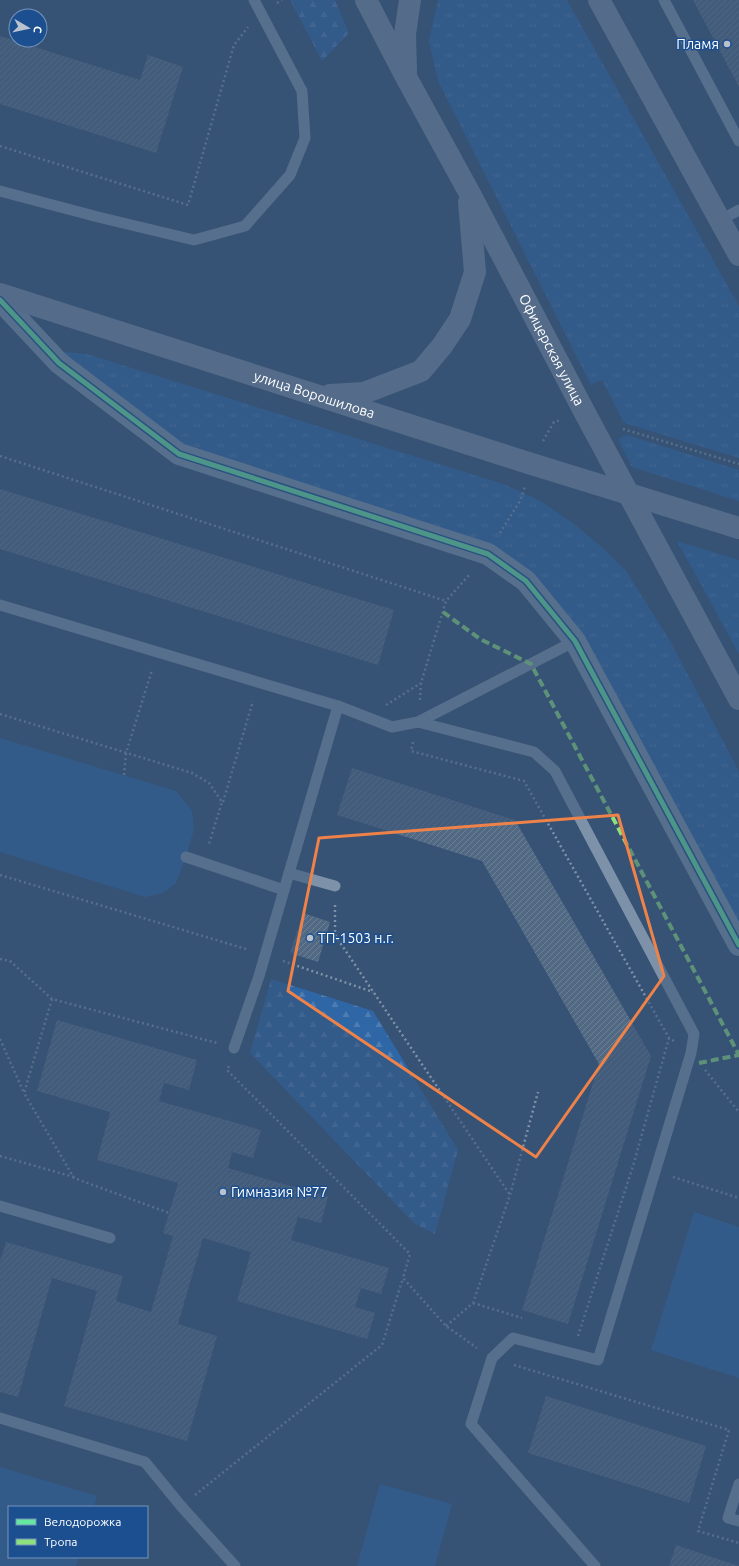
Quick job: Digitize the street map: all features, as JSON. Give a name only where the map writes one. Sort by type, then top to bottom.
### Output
[{"type":"main road","name":"Офицерская улица","points":[[366,0],[739,699]]},
{"type":"main road","points":[[406,77],[405,34],[410,0]]},
{"type":"main road","points":[[600,5],[739,255]]},
{"type":"main road","points":[[315,396],[364,393],[371,391],[421,371],[442,346],[460,319],[475,272],[469,192]]},
{"type":"main road","name":"улица Ворошилова","points":[[0,294],[315,396],[739,528]]},
{"type":"street","points":[[0,300],[59,363],[179,454],[488,554],[526,580],[575,641],[739,945]]},
{"type":"lane","points":[[0,191],[98,217],[194,240],[245,226],[290,175],[305,138],[302,91],[254,0]]},
{"type":"lane","points":[[664,0],[739,141]]},
{"type":"lane","points":[[720,220],[739,210]]},
{"type":"lane","points":[[0,605],[338,706],[392,727],[418,722],[575,641]]},
{"type":"lane","points":[[234,1048],[265,955],[338,706]]},
{"type":"lane","points":[[418,722],[534,752],[555,771],[694,1034],[691,1053],[656,1172],[598,1360],[513,1338],[492,1358],[471,1424],[594,1566]]},
{"type":"lane","points":[[186,857],[284,890]]},
{"type":"lane","points":[[289,873],[335,886]]},
{"type":"lane","points":[[0,1206],[110,1238]]},
{"type":"lane","points":[[0,1418],[145,1462],[181,1506],[235,1566]]},
{"type":"lane","points":[[739,1484],[728,1518],[739,1521]]},
{"type":"path","points":[[0,146],[188,205],[234,45],[260,12],[282,0]]},
{"type":"path","points":[[0,456],[446,601],[421,683],[418,722],[411,751],[524,781],[669,1038],[633,1166],[578,1336]]},
{"type":"path","points":[[124,775],[126,753],[158,652]]},
{"type":"path","points":[[203,862],[259,682]]},
{"type":"path","points":[[0,714],[192,773],[209,783],[222,802]]},
{"type":"path","points":[[0,874],[265,955],[373,992]]},
{"type":"path","points":[[335,886],[335,935],[510,1195]]},
{"type":"path","points":[[0,959],[10,961],[52,999],[234,1048],[227,1070],[410,1254],[382,1345],[181,1506]]},
{"type":"path","points":[[24,1093],[52,999]]},
{"type":"path","points":[[0,1039],[24,1093],[74,1178]]},
{"type":"path","points":[[446,1326],[473,1304],[510,1195],[538,1092]]},
{"type":"path","points":[[0,1156],[74,1178],[169,1213]]},
{"type":"path","points":[[633,1166],[739,1198]]},
{"type":"path","points":[[403,1278],[446,1326],[492,1358],[729,1430],[698,1531],[739,1543]]},
{"type":"path","points":[[473,1304],[526,1320]]},
{"type":"highlighted area","points":[[618,815],[664,976],[536,1157],[288,991],[319,838]]},
{"type":"green space","points":[[290,0],[335,0],[349,33],[322,61]]},
{"type":"green space","points":[[438,0],[567,0],[739,306],[739,458],[624,423],[602,380],[591,385],[438,81],[429,41]]},
{"type":"green space","points":[[53,351],[87,354],[503,484],[539,500],[573,523],[605,550],[626,571],[670,641],[739,771],[739,927],[570,618],[548,591],[526,569],[177,448]]},
{"type":"green space","points":[[627,435],[739,470],[739,501],[632,467],[618,439]]},
{"type":"green space","points":[[677,541],[739,560],[739,654]]},
{"type":"green space","points":[[0,738],[176,791],[192,811],[194,829],[186,857],[176,883],[163,893],[145,897],[0,852]]},
{"type":"green space","points":[[271,979],[373,1011],[458,1150],[435,1234],[415,1224],[250,1053]]},
{"type":"green space","points":[[694,1212],[739,1227],[739,1378],[651,1350]]},
{"type":"green space","points":[[0,1467],[97,1496],[94,1506],[8,1506],[8,1558],[79,1558],[76,1566],[0,1566]]},
{"type":"green space","points":[[380,1484],[452,1504],[435,1566],[357,1566]]},
{"type":"building","name":"Пламя","points":[[693,0],[739,0],[739,87]]},
{"type":"building","points":[[0,36],[8,39],[8,48],[38,48],[140,80],[148,55],[183,67],[156,153],[0,104]]},
{"type":"building","points":[[0,489],[394,610],[378,665],[0,549]]},
{"type":"building","points":[[352,768],[515,820],[651,1056],[568,1324],[522,1310],[599,1064],[482,861],[337,815]]},
{"type":"building","name":"ТП-1503 н.г.","points":[[303,913],[330,922],[318,962],[290,953]]},
{"type":"building","points":[[57,1020],[197,1060],[189,1090],[164,1083],[159,1101],[261,1130],[253,1158],[232,1152],[228,1168],[328,1197],[321,1223],[298,1217],[291,1240],[389,1268],[381,1294],[361,1288],[355,1307],[375,1313],[367,1339],[237,1301],[251,1252],[203,1238],[178,1324],[217,1336],[187,1441],[64,1406],[97,1291],[52,1278],[18,1397],[0,1392],[0,1261],[6,1242],[123,1276],[116,1301],[151,1312],[173,1236],[163,1233],[178,1183],[97,1160],[110,1112],[37,1091]]},
{"type":"building","points":[[546,1396],[706,1446],[689,1503],[528,1453]]},
{"type":"building","points":[[676,1545],[739,1566],[669,1566]]},
{"type":"marked path","points":[[443,612],[480,639],[531,664],[739,1055]]},
{"type":"marked path","points":[[699,1063],[739,1055]]},
{"type":"cycle path","points":[[0,300],[59,363],[179,454],[488,554],[526,581],[575,641],[739,945]]},
{"type":"place","name":"Пламя","points":[[727,44]]},
{"type":"place","name":"ТП-1503 н.г.","points":[[310,938]]},
{"type":"place","name":"Гимназия №77","points":[[223,1192]]}]
